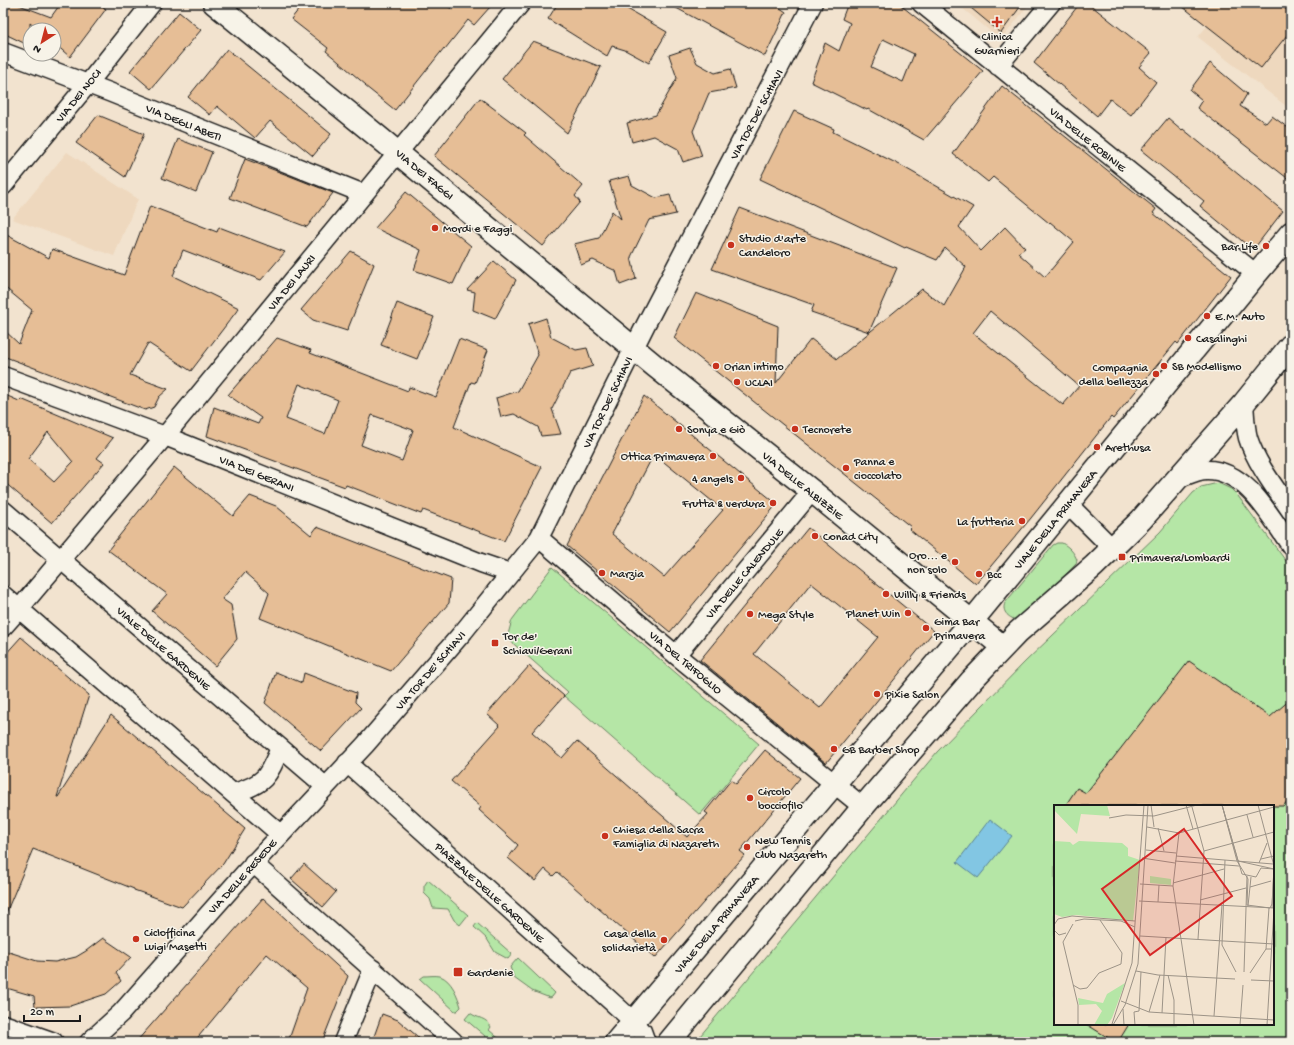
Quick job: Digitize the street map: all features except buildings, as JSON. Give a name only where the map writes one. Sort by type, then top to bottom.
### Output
[{"type":"main road","name":"VIA DEI FAGGI","points":[[214,3],[634,348]]},
{"type":"main road","name":"VIALE DELLA PRIMAVERA","points":[[616,1042],[972,621],[1291,233]]},
{"type":"main road","points":[[669,1042],[863,808],[972,680],[1003,647],[1112,549],[1141,520],[1244,403],[1291,345]]},
{"type":"main road","name":"VIA DELLE ALBIZZIE","points":[[634,348],[1003,647]]},
{"type":"street","name":"VIA DEI NOCI","points":[[3,186],[87,85],[152,3]]},
{"type":"street","name":"VIA DEI LAURI","points":[[3,627],[20,609],[165,436],[521,3]]},
{"type":"street","name":"VIA TOR DE' SCHIAVI","points":[[347,763],[421,682],[539,538],[634,348],[813,3]]},
{"type":"street","name":"VIA DELLE ROBINIE","points":[[921,3],[1256,274]]},
{"type":"street","points":[[998,66],[1050,3]]},
{"type":"street","name":"VIA DEGLI ABETI","points":[[3,52],[364,194]]},
{"type":"street","name":"VIA DEI GERANI","points":[[3,376],[165,436],[510,574]]},
{"type":"street","points":[[1244,403],[1245,424],[1249,439],[1267,474],[1291,511]]},
{"type":"street","points":[[1177,479],[1206,470],[1224,474],[1240,481],[1255,495],[1291,546]]},
{"type":"street","name":"VIA DELLE CALENDULE","points":[[676,655],[812,492]]},
{"type":"street","points":[[1068,504],[1112,549]]},
{"type":"street","name":"VIALE DELLE GARDENIE","points":[[3,510],[325,786]]},
{"type":"street","name":"VIA DEL TRIFOGLIO","points":[[539,538],[676,655],[863,808]]},
{"type":"street","points":[[3,595],[280,834]]},
{"type":"street","points":[[234,793],[252,787],[264,780],[276,760],[280,748]]},
{"type":"street","name":"VIA DELLE RESEDE","points":[[89,1042],[122,1013],[253,863],[347,763]]},
{"type":"street","name":"PIAZZALE DELLE GARDENIE","points":[[347,763],[633,1021],[642,1031],[646,1042]]},
{"type":"street","points":[[253,863],[454,1042]]},
{"type":"street","points":[[343,1042],[373,969]]},
{"type":"street","points":[[3,1024],[54,1042]]},
{"type":"shaded area","name":"Clinica Guarnieri","points":[[956,3],[1030,3],[1001,40]]},
{"type":"shaded area","points":[[1226,3],[1291,3],[1291,110],[1198,37]]},
{"type":"shaded area","points":[[67,152],[138,199],[114,256],[12,219]]},
{"type":"green space","points":[[1218,483],[1231,489],[1238,496],[1291,568],[1291,1042],[695,1042],[937,752],[1025,662],[1160,532],[1193,493],[1201,487]]},
{"type":"green space","points":[[1062,543],[1069,548],[1074,555],[1077,560],[1076,564],[1024,617],[1018,620],[1009,617],[1004,609],[1005,603],[1053,545]]},
{"type":"green space","points":[[552,567],[759,744],[700,815],[564,696],[568,692],[507,638],[512,620]]},
{"type":"green space","points":[[428,880],[468,915],[460,925],[454,920],[448,909],[433,908],[430,899],[424,893],[424,886]]},
{"type":"green space","points":[[477,923],[512,954],[508,959],[495,952],[487,939],[474,927]]},
{"type":"green space","points":[[518,958],[555,993],[552,997],[550,998],[532,991],[514,978],[510,967]]},
{"type":"green space","points":[[424,976],[440,976],[448,981],[456,994],[461,1007],[455,1011],[420,979]]},
{"type":"green space","points":[[470,1013],[487,1021],[491,1027],[489,1030],[503,1042],[492,1042],[465,1019]]},
{"type":"water","points":[[990,819],[1012,836],[978,878],[957,862]]},
{"type":"place","name":"Clinica Guarnieri","points":[[997,22]]},
{"type":"place","name":"Mordi e Faggi","points":[[435,228]]},
{"type":"place","name":"Studio d'arte Candeloro","points":[[731,245]]},
{"type":"place","name":"Bar Life","points":[[1266,246]]},
{"type":"place","name":"E.M. Auto","points":[[1207,316]]},
{"type":"place","name":"Casalinghi","points":[[1188,338]]},
{"type":"place","name":"Orian intimo","points":[[716,366]]},
{"type":"place","name":"SB Modellismo","points":[[1164,366]]},
{"type":"place","name":"Compagnia della bellezza","points":[[1156,374]]},
{"type":"place","name":"UCLAI","points":[[737,382]]},
{"type":"place","name":"Sonya e Giò","points":[[679,429]]},
{"type":"place","name":"Tecnorete","points":[[795,429]]},
{"type":"place","name":"Arethusa","points":[[1097,447]]},
{"type":"place","name":"Ottica Primavera","points":[[713,456]]},
{"type":"place","name":"Panna e cioccolato","points":[[846,468]]},
{"type":"place","name":"4 angels","points":[[741,478]]},
{"type":"place","name":"Frutta & verdura","points":[[773,503]]},
{"type":"place","name":"La frutteria","points":[[1022,521]]},
{"type":"place","name":"Conad City","points":[[815,536]]},
{"type":"place","name":"Primavera/Lombardi","points":[[1122,557]]},
{"type":"place","name":"Oro... e non solo","points":[[955,562]]},
{"type":"place","name":"Marzia","points":[[602,573]]},
{"type":"place","name":"Bcc","points":[[979,574]]},
{"type":"place","name":"Willy & Friends","points":[[886,594]]},
{"type":"place","name":"Planet Win","points":[[908,613]]},
{"type":"place","name":"Mega Style","points":[[750,614]]},
{"type":"place","name":"Gima Bar Primavera","points":[[926,628]]},
{"type":"place","name":"Tor de' Schiavi/Gerani","points":[[495,643]]},
{"type":"place","name":"Pixie Salon","points":[[877,694]]},
{"type":"place","name":"GB Barber Shop","points":[[834,749]]},
{"type":"place","name":"Circolo bocciofilo","points":[[750,798]]},
{"type":"place","name":"Chiesa della Sacra Famiglia di Nazareth","points":[[605,836]]},
{"type":"place","name":"New Tennis Club Nazareth","points":[[747,847]]},
{"type":"place","name":"Ciclofficina Luigi Masetti","points":[[136,939]]},
{"type":"place","name":"Casa della solidarietà","points":[[664,940]]},
{"type":"place","name":"Gardenie","points":[[458,972]]}]
